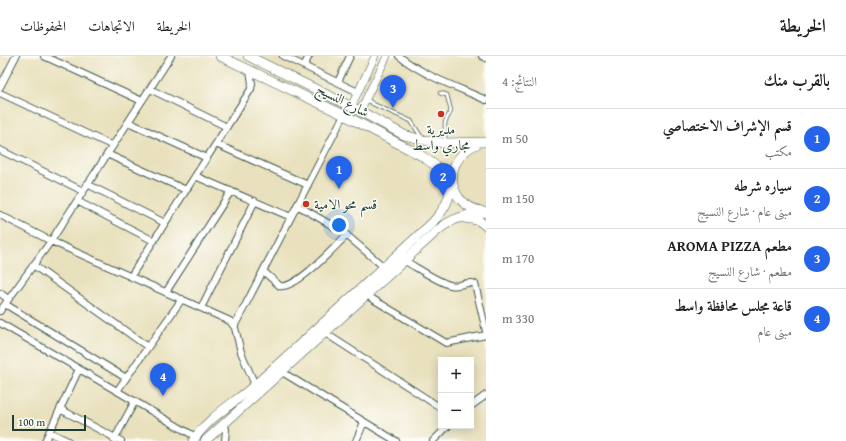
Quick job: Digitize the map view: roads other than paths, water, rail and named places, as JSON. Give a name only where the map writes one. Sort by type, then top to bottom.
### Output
[{"type":"main road","name":"شارع النسيج","points":[[220,56],[344,115],[422,156],[436,166],[451,183],[459,198],[466,205]]},
{"type":"main road","name":"شارع النسيج","points":[[248,56],[360,111],[404,135],[423,140],[446,143],[486,142]]},
{"type":"main road","points":[[446,143],[486,136]]},
{"type":"main road","points":[[194,439],[211,421],[341,312],[384,267],[432,223],[448,201],[453,169],[456,160],[469,147],[486,142]]},
{"type":"main road","points":[[436,166],[447,193],[445,207]]},
{"type":"main road","points":[[466,205],[473,209],[486,212]]},
{"type":"main road","points":[[205,441],[325,333],[341,312],[366,295],[438,230],[451,220],[464,215],[486,212]]},
{"type":"main road","points":[[451,220],[459,218],[472,218],[486,225]]},
{"type":"main road","points":[[211,421],[216,431]]},
{"type":"street","points":[[0,87],[16,56]]},
{"type":"street","points":[[44,56],[142,100]]},
{"type":"street","points":[[3,306],[51,241],[171,56]]},
{"type":"street","points":[[283,56],[358,92]]},
{"type":"street","points":[[304,66],[309,56]]},
{"type":"street","points":[[338,82],[350,56]]},
{"type":"street","points":[[352,107],[375,56]]},
{"type":"street","points":[[360,111],[387,56]]},
{"type":"street","points":[[400,56],[428,74],[486,100]]},
{"type":"street","points":[[482,56],[486,58]]},
{"type":"street","points":[[131,276],[251,89],[252,84],[250,70]]},
{"type":"street","points":[[150,89],[227,127]]},
{"type":"street","points":[[0,93],[113,146]]},
{"type":"street","points":[[234,326],[344,115]]},
{"type":"street","points":[[128,122],[207,158]]},
{"type":"street","points":[[216,144],[308,185]]},
{"type":"street","points":[[0,150],[83,191]]},
{"type":"street","points":[[107,154],[186,190]]},
{"type":"street","points":[[196,176],[291,217]]},
{"type":"street","points":[[87,184],[165,224]]},
{"type":"street","points":[[166,292],[232,191]]},
{"type":"street","points":[[77,201],[154,241]]},
{"type":"street","points":[[201,308],[255,201]]},
{"type":"street","points":[[297,205],[347,235],[384,267]]},
{"type":"street","points":[[466,205],[486,225]]},
{"type":"street","points":[[0,215],[51,241],[228,320],[234,326],[241,352],[255,385]]},
{"type":"street","points":[[263,272],[280,286],[291,285],[302,278],[347,235]]},
{"type":"street","points":[[405,261],[449,285],[456,286],[470,282],[475,284],[486,331]]},
{"type":"street","points":[[34,264],[148,347]]},
{"type":"street","points":[[0,293],[3,306],[126,378]]},
{"type":"street","points":[[366,295],[446,343],[486,335]]},
{"type":"street","points":[[117,391],[182,299]]},
{"type":"street","points":[[0,324],[135,401],[194,439]]},
{"type":"street","points":[[325,333],[438,406]]},
{"type":"street","points":[[45,441],[79,369]]},
{"type":"street","points":[[282,372],[396,441]]},
{"type":"street","points":[[474,404],[486,395]]},
{"type":"street","points":[[60,409],[116,440],[135,401]]},
{"type":"street","points":[[356,441],[364,422]]},
{"type":"street","points":[[224,424],[226,429],[225,441]]},
{"type":"street","points":[[433,441],[445,429]]},
{"type":"street","points":[[49,432],[68,441]]},
{"type":"lane","points":[[440,93],[447,96],[451,111],[445,122],[446,143]]},
{"type":"lane","points":[[366,99],[373,104],[410,121],[415,126],[423,140]]},
{"type":"place","name":"مطعم AROMA PIZZA","points":[[393,108]]},
{"type":"place","name":"مديرية مجاري واسط","points":[[441,114]]},
{"type":"place","name":"قسم الإشراف الاختصاصي","points":[[339,189]]},
{"type":"place","name":"سياره شرطه","points":[[443,196]]},
{"type":"place","name":"قسم محو الامية","points":[[306,204]]},
{"type":"place","name":"قاعة مجلس محافظة واسط","points":[[163,396]]}]
